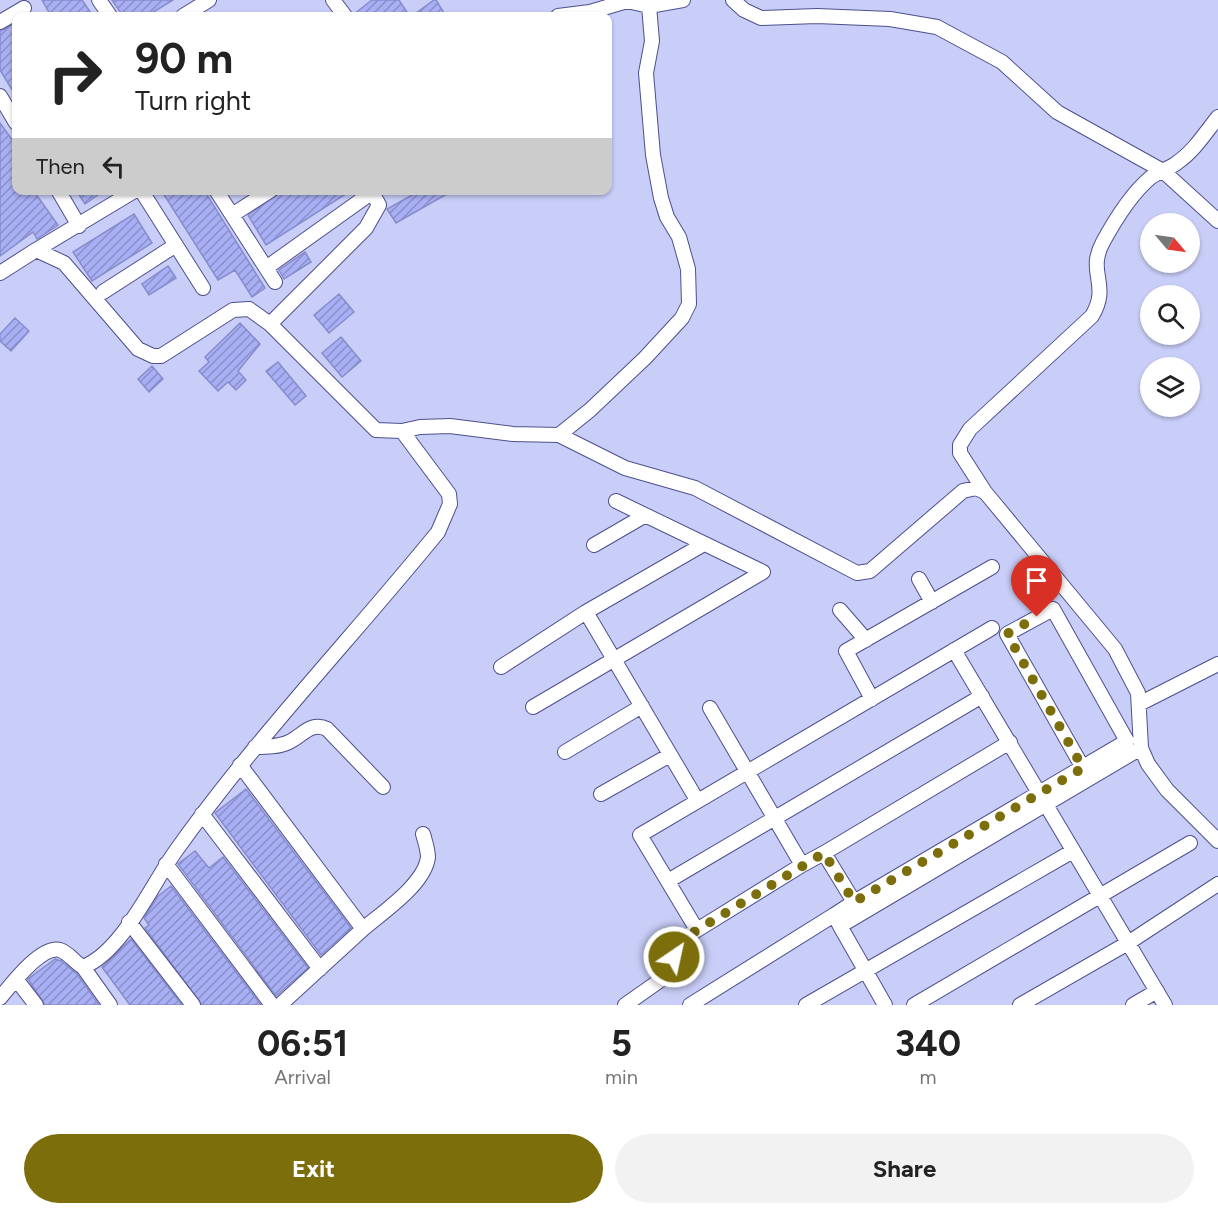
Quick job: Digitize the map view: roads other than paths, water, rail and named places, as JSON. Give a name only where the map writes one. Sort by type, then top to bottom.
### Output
[{"type":"street","points":[[190,12],[209,0]]},
{"type":"street","points":[[590,12],[627,1],[649,6],[683,0]]},
{"type":"street","points":[[733,0],[744,10],[761,18],[817,16],[890,19],[937,27],[1002,62],[1057,112],[1162,171],[1218,221]]},
{"type":"street","points":[[559,435],[591,410],[653,350],[682,318],[689,304],[688,269],[679,237],[667,217],[661,198],[653,155],[646,74],[652,41],[649,6]]},
{"type":"street","points":[[0,96],[12,116]]},
{"type":"street","points":[[1218,117],[1179,162],[1142,185],[1120,213],[1098,252],[1096,270],[1101,296],[1092,316],[970,429],[964,438],[960,453],[985,492],[1105,635],[1131,676],[1139,704],[1141,748],[1158,779],[1218,841]]},
{"type":"street","points":[[60,195],[79,226]]},
{"type":"street","points":[[0,273],[128,195]]},
{"type":"street","points":[[144,195],[203,288]]},
{"type":"street","points":[[219,195],[275,282]]},
{"type":"street","points":[[232,215],[263,195]]},
{"type":"street","points":[[266,268],[367,195]]},
{"type":"street","points":[[270,324],[366,228],[379,206],[369,195]]},
{"type":"street","points":[[104,292],[176,245]]},
{"type":"street","points":[[36,250],[64,262],[138,349],[153,356],[161,356],[233,310],[249,309],[270,324],[371,427],[383,431],[402,431],[420,427],[450,426],[513,434],[559,435],[625,468],[695,488],[856,573],[870,571],[963,491],[976,488],[985,492]]},
{"type":"street","points":[[83,967],[107,952],[166,864],[240,765],[438,532],[450,504],[449,494],[402,431]]},
{"type":"street","points":[[533,707],[763,572],[616,501]]},
{"type":"street","points":[[594,545],[644,516]]},
{"type":"street","points":[[501,667],[586,612],[704,544]]},
{"type":"street","points":[[872,699],[846,651],[992,567]]},
{"type":"street","points":[[919,579],[932,602]]},
{"type":"street","points":[[694,1004],[1043,799],[1083,768],[1127,741],[1053,609],[1007,634],[1083,768]]},
{"type":"street","points":[[840,610],[866,640]]},
{"type":"street","points":[[586,612],[697,800]]},
{"type":"street","points":[[697,930],[640,835],[992,628]]},
{"type":"street","points":[[954,650],[1165,1005]]},
{"type":"street","points":[[1139,704],[1218,664]]},
{"type":"street","points":[[668,881],[776,820],[982,696]]},
{"type":"street","points":[[565,752],[642,706]]},
{"type":"street","points":[[710,708],[802,865]]},
{"type":"street","points":[[255,747],[288,743],[312,727],[320,726],[327,729],[382,787]]},
{"type":"street","points":[[625,1005],[672,972],[676,943],[802,865],[1010,742]]},
{"type":"street","points":[[837,920],[854,902],[1141,748]]},
{"type":"street","points":[[601,794],[670,755]]},
{"type":"street","points":[[240,765],[363,929]]},
{"type":"street","points":[[202,814],[320,969]]},
{"type":"street","points":[[280,1005],[418,880],[426,867],[428,855],[423,834]]},
{"type":"street","points":[[914,1005],[1190,843]]},
{"type":"street","points":[[806,1005],[1073,851]]},
{"type":"street","points":[[824,853],[854,902]]},
{"type":"street","points":[[166,864],[272,1005]]},
{"type":"street","points":[[1020,1005],[1128,943],[1218,884]]},
{"type":"street","points":[[837,920],[885,1005]]},
{"type":"street","points":[[129,922],[193,1005]]},
{"type":"street","points":[[0,998],[43,953],[51,950],[64,951],[83,967],[110,1005]]},
{"type":"street","points":[[16,979],[36,1005]]},
{"type":"street","points":[[1133,1005],[1157,991]]}]
